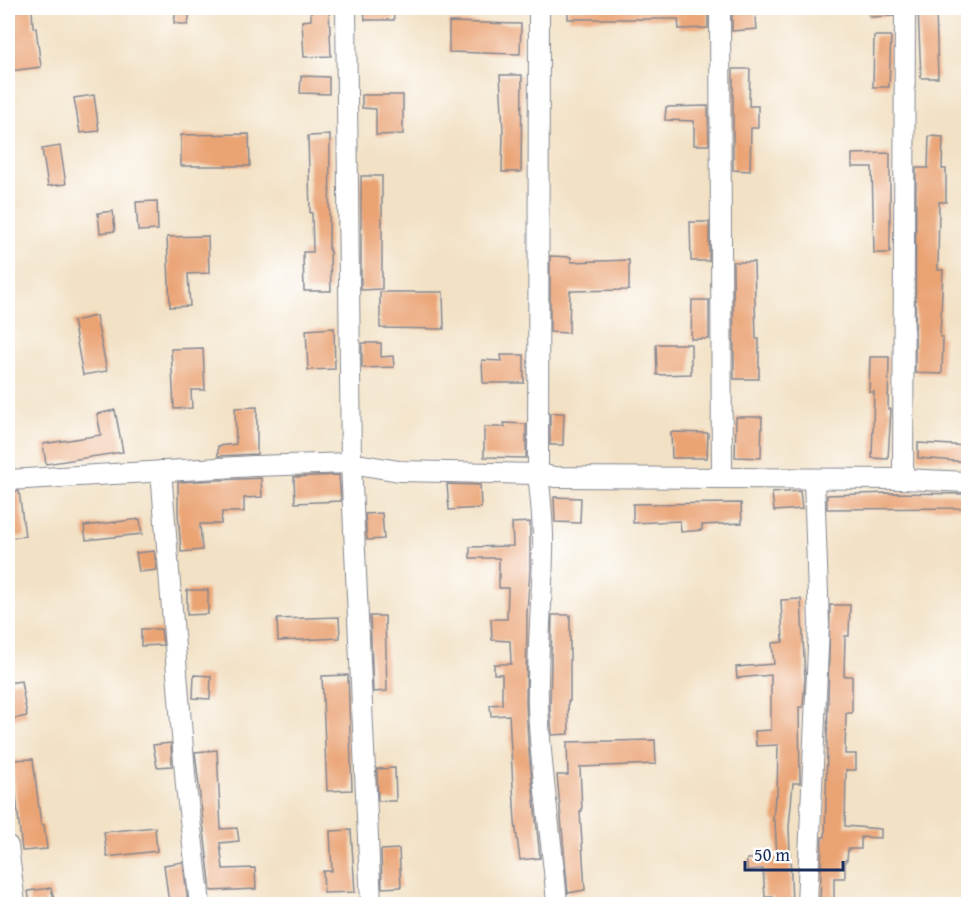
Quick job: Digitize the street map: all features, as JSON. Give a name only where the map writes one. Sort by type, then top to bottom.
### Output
[{"type":"street","points":[[346,8],[351,463],[371,904]]},
{"type":"street","points":[[720,8],[722,478]]},
{"type":"street","points":[[903,479],[905,8]]},
{"type":"street","points":[[539,13],[547,476],[542,513],[539,731],[557,904]]},
{"type":"street","points":[[8,480],[351,463],[399,471],[547,476],[903,479],[969,482]]},
{"type":"street","points":[[161,471],[186,786],[200,904]]},
{"type":"street","points":[[807,904],[819,625],[814,479]]},
{"type":"street","points":[[8,846],[15,904]]},
{"type":"building","points":[[11,8],[32,8],[33,28],[36,28],[41,67],[10,71],[8,32],[13,31]]},
{"type":"building","points":[[311,8],[329,8],[331,56],[304,57],[302,21],[311,20]]},
{"type":"building","points":[[364,8],[393,8],[394,20],[365,20]]},
{"type":"building","points":[[568,8],[708,8],[708,28],[679,29],[678,19],[568,19]]},
{"type":"building","points":[[732,8],[755,8],[757,29],[732,31]]},
{"type":"building","points":[[869,8],[893,8],[893,16],[869,17]]},
{"type":"building","points":[[176,9],[190,10],[188,25],[174,23]]},
{"type":"building","points":[[918,9],[936,9],[938,78],[921,78]]},
{"type":"building","points":[[449,22],[521,24],[520,54],[449,52]]},
{"type":"building","points":[[874,36],[891,36],[889,87],[873,87]]},
{"type":"building","points":[[733,69],[750,69],[749,106],[758,106],[758,128],[751,128],[750,171],[733,170]]},
{"type":"building","points":[[500,75],[522,75],[521,172],[502,172],[503,131]]},
{"type":"building","points":[[301,76],[329,77],[329,94],[300,93]]},
{"type":"building","points":[[94,95],[99,131],[80,133],[74,98]]},
{"type":"building","points":[[362,95],[403,95],[403,134],[376,135],[376,109],[362,108]]},
{"type":"building","points":[[708,106],[709,145],[694,145],[694,121],[665,120],[666,107]]},
{"type":"building","points":[[249,134],[250,166],[181,166],[181,135]]},
{"type":"building","points":[[330,135],[331,291],[304,291],[303,252],[313,252],[308,136]]},
{"type":"building","points":[[929,136],[943,137],[942,169],[946,169],[946,202],[939,202],[938,270],[943,270],[940,337],[943,337],[942,374],[915,373],[916,168],[928,168]]},
{"type":"building","points":[[60,146],[66,184],[48,186],[42,149]]},
{"type":"building","points":[[890,153],[890,253],[874,253],[872,167],[852,167],[852,154]]},
{"type":"building","points":[[361,176],[382,176],[382,289],[361,290]]},
{"type":"building","points":[[157,201],[158,230],[138,231],[136,202]]},
{"type":"building","points":[[113,211],[115,231],[100,233],[98,213]]},
{"type":"building","points":[[690,222],[709,222],[709,261],[691,261]]},
{"type":"building","points":[[208,236],[209,273],[188,274],[190,306],[170,307],[167,237]]},
{"type":"building","points":[[550,256],[571,257],[571,262],[629,260],[629,290],[570,291],[569,333],[550,332]]},
{"type":"building","points":[[733,262],[754,262],[759,379],[734,379]]},
{"type":"building","points":[[380,292],[443,292],[444,329],[380,328]]},
{"type":"building","points":[[692,300],[709,300],[709,339],[691,339]]},
{"type":"building","points":[[96,316],[107,371],[83,375],[73,321]]},
{"type":"building","points":[[334,328],[335,369],[308,370],[306,330]]},
{"type":"building","points":[[362,343],[381,343],[381,357],[393,356],[394,367],[362,368]]},
{"type":"building","points":[[656,344],[691,344],[691,374],[657,375]]},
{"type":"building","points":[[203,348],[205,390],[191,390],[192,408],[174,409],[171,349]]},
{"type":"building","points":[[501,355],[524,355],[524,383],[483,383],[482,360],[502,361]]},
{"type":"building","points":[[870,357],[889,357],[888,409],[891,409],[888,459],[872,458],[874,392],[869,392]]},
{"type":"building","points":[[257,407],[257,454],[218,456],[218,446],[236,444],[235,408]]},
{"type":"building","points":[[115,410],[123,452],[46,464],[43,444],[101,435],[97,414]]},
{"type":"building","points":[[550,413],[564,413],[563,445],[550,445]]},
{"type":"building","points":[[736,417],[762,417],[761,458],[735,457]]},
{"type":"building","points":[[504,423],[526,424],[526,458],[484,457],[484,427],[505,427]]},
{"type":"building","points":[[671,432],[708,433],[707,458],[672,458]]},
{"type":"building","points":[[918,443],[969,446],[969,462],[918,458]]},
{"type":"building","points":[[339,475],[341,501],[295,503],[294,477]]},
{"type":"building","points":[[261,478],[262,497],[244,498],[244,512],[222,512],[221,524],[200,524],[202,550],[181,552],[178,482]]},
{"type":"building","points":[[447,484],[480,485],[481,508],[449,510]]},
{"type":"building","points":[[19,491],[25,536],[8,538],[8,492]]},
{"type":"building","points":[[800,491],[802,509],[774,511],[772,493]]},
{"type":"building","points":[[969,494],[969,508],[827,509],[827,495]]},
{"type":"building","points":[[554,497],[581,498],[580,523],[555,522]]},
{"type":"building","points":[[741,503],[742,523],[702,525],[702,530],[681,532],[680,521],[633,523],[633,504]]},
{"type":"building","points":[[382,513],[384,539],[367,540],[365,514]]},
{"type":"building","points":[[140,519],[142,534],[86,540],[84,526]]},
{"type":"building","points":[[530,522],[526,703],[540,858],[520,860],[515,822],[509,715],[491,716],[490,705],[502,704],[502,674],[494,674],[494,664],[511,664],[510,641],[492,640],[491,619],[507,619],[508,588],[499,588],[499,558],[470,558],[470,547],[513,546],[512,523]]},
{"type":"building","points":[[154,551],[157,570],[139,572],[136,553]]},
{"type":"building","points":[[187,590],[208,590],[208,614],[187,615]]},
{"type":"building","points":[[801,599],[805,678],[803,707],[799,707],[800,783],[793,783],[789,827],[792,904],[773,904],[773,897],[765,897],[763,869],[747,870],[747,859],[777,858],[775,821],[773,821],[775,796],[777,796],[778,745],[756,746],[755,731],[771,730],[771,675],[737,678],[736,667],[774,664],[772,643],[783,642],[781,600]]},
{"type":"building","points":[[830,605],[850,605],[849,636],[845,636],[844,676],[852,676],[852,713],[846,713],[845,754],[856,754],[856,770],[846,770],[845,826],[881,829],[881,838],[861,837],[861,849],[848,849],[847,860],[845,860],[845,878],[834,878],[834,904],[820,904],[822,837],[825,837]]},
{"type":"building","points":[[552,615],[570,615],[569,734],[552,735],[550,709]]},
{"type":"building","points":[[370,616],[385,616],[387,691],[373,692]]},
{"type":"building","points":[[339,617],[340,638],[278,641],[277,619]]},
{"type":"building","points":[[141,629],[161,629],[163,645],[141,646]]},
{"type":"building","points":[[194,675],[211,676],[210,699],[193,698]]},
{"type":"building","points":[[348,675],[352,790],[327,791],[322,676]]},
{"type":"building","points":[[21,681],[27,716],[8,720],[8,683]]},
{"type":"building","points":[[655,740],[656,764],[580,767],[585,890],[568,893],[557,775],[568,775],[567,742]]},
{"type":"building","points":[[171,743],[172,766],[157,767],[153,745]]},
{"type":"building","points":[[217,750],[221,829],[237,828],[239,841],[220,843],[223,869],[255,868],[256,889],[211,891],[195,752]]},
{"type":"building","points":[[33,759],[41,825],[44,825],[47,849],[22,851],[12,760]]},
{"type":"building","points":[[395,768],[396,801],[378,801],[377,769]]},
{"type":"building","points":[[155,827],[157,851],[107,857],[104,832]]},
{"type":"building","points":[[351,830],[355,892],[324,893],[323,871],[332,871],[330,831]]},
{"type":"building","points":[[399,849],[401,887],[382,888],[381,850]]},
{"type":"building","points":[[183,862],[188,904],[169,904],[164,865]]},
{"type":"building","points":[[51,888],[54,899],[45,900],[46,904],[30,904],[28,891]]}]
